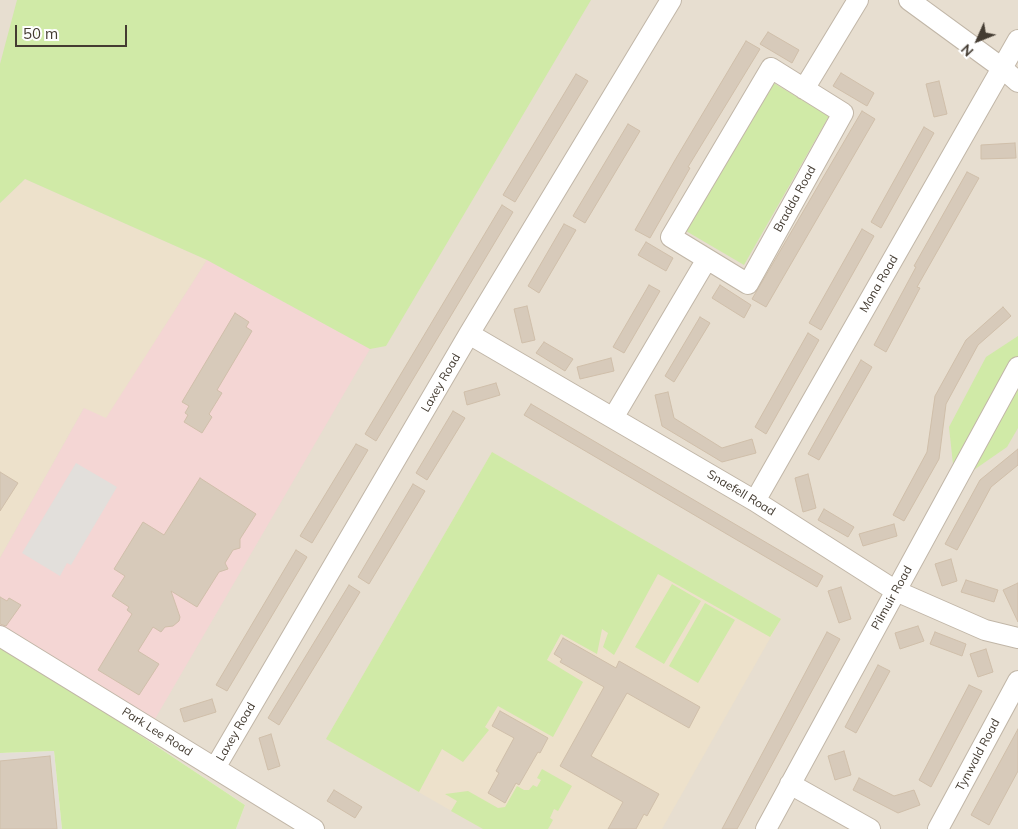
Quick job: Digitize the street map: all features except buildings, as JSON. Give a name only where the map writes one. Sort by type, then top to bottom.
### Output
[{"type":"street","name":"Laxey Road","points":[[215,768],[469,334],[671,0]]},
{"type":"street","points":[[804,89],[858,0]]},
{"type":"street","points":[[909,0],[1002,68],[1018,82]]},
{"type":"street","name":"Mona Road","points":[[755,500],[1018,40]]},
{"type":"street","name":"Bradda Road","points":[[771,68],[804,89],[843,113],[748,284],[670,237],[771,68]]},
{"type":"street","points":[[613,418],[707,259]]},
{"type":"street","name":"Snaefell Road","points":[[469,334],[755,500],[896,591],[984,630],[1018,638]]},
{"type":"street","name":"Pilmuir Road","points":[[766,829],[1018,367]]},
{"type":"street","name":"Park Lee Road","points":[[0,636],[314,829]]},
{"type":"street","name":"Tynwald Road","points":[[938,829],[1018,681]]},
{"type":"street","points":[[790,784],[870,829]]},
{"type":"shaded area","points":[[0,0],[1018,0],[1018,829],[236,829],[245,805],[48,674],[0,648]]},
{"type":"shaded area","points":[[25,179],[207,260],[106,419],[84,408],[0,558],[0,203]]},
{"type":"shaded area","points":[[207,260],[370,349],[155,719],[0,625],[0,558],[84,408],[106,418]]},
{"type":"shaded area","points":[[492,452],[781,619],[662,829],[483,829],[326,739]]},
{"type":"shaded area","points":[[76,463],[117,487],[71,565],[67,563],[60,576],[22,553]]},
{"type":"shaded area","points":[[54,751],[62,829],[0,829],[0,753]]},
{"type":"green space","points":[[17,0],[591,0],[386,346],[370,349],[207,260],[25,179],[0,203],[0,64]]},
{"type":"green space","points":[[772,82],[829,116],[744,265],[686,231]]},
{"type":"green space","points":[[1018,336],[1018,428],[1007,447],[955,483],[949,427],[986,357]]},
{"type":"green space","points":[[492,452],[781,619],[770,637],[658,574],[614,655],[603,647],[608,633],[602,629],[597,654],[561,634],[547,660],[583,682],[553,737],[498,706],[485,727],[489,730],[463,762],[442,749],[419,792],[326,739]]},
{"type":"green space","points":[[672,584],[701,601],[664,664],[635,647]]},
{"type":"green space","points":[[705,603],[735,620],[698,683],[669,666]]},
{"type":"green space","points":[[0,648],[48,674],[245,805],[236,829],[62,829],[54,751],[0,753]]},
{"type":"green space","points":[[542,769],[572,786],[558,811],[554,809],[550,818],[553,820],[548,829],[483,829],[451,811],[457,801],[445,794],[468,791],[498,808],[505,807],[517,786],[524,790],[529,790],[533,785],[537,787],[541,780],[537,778]]}]
